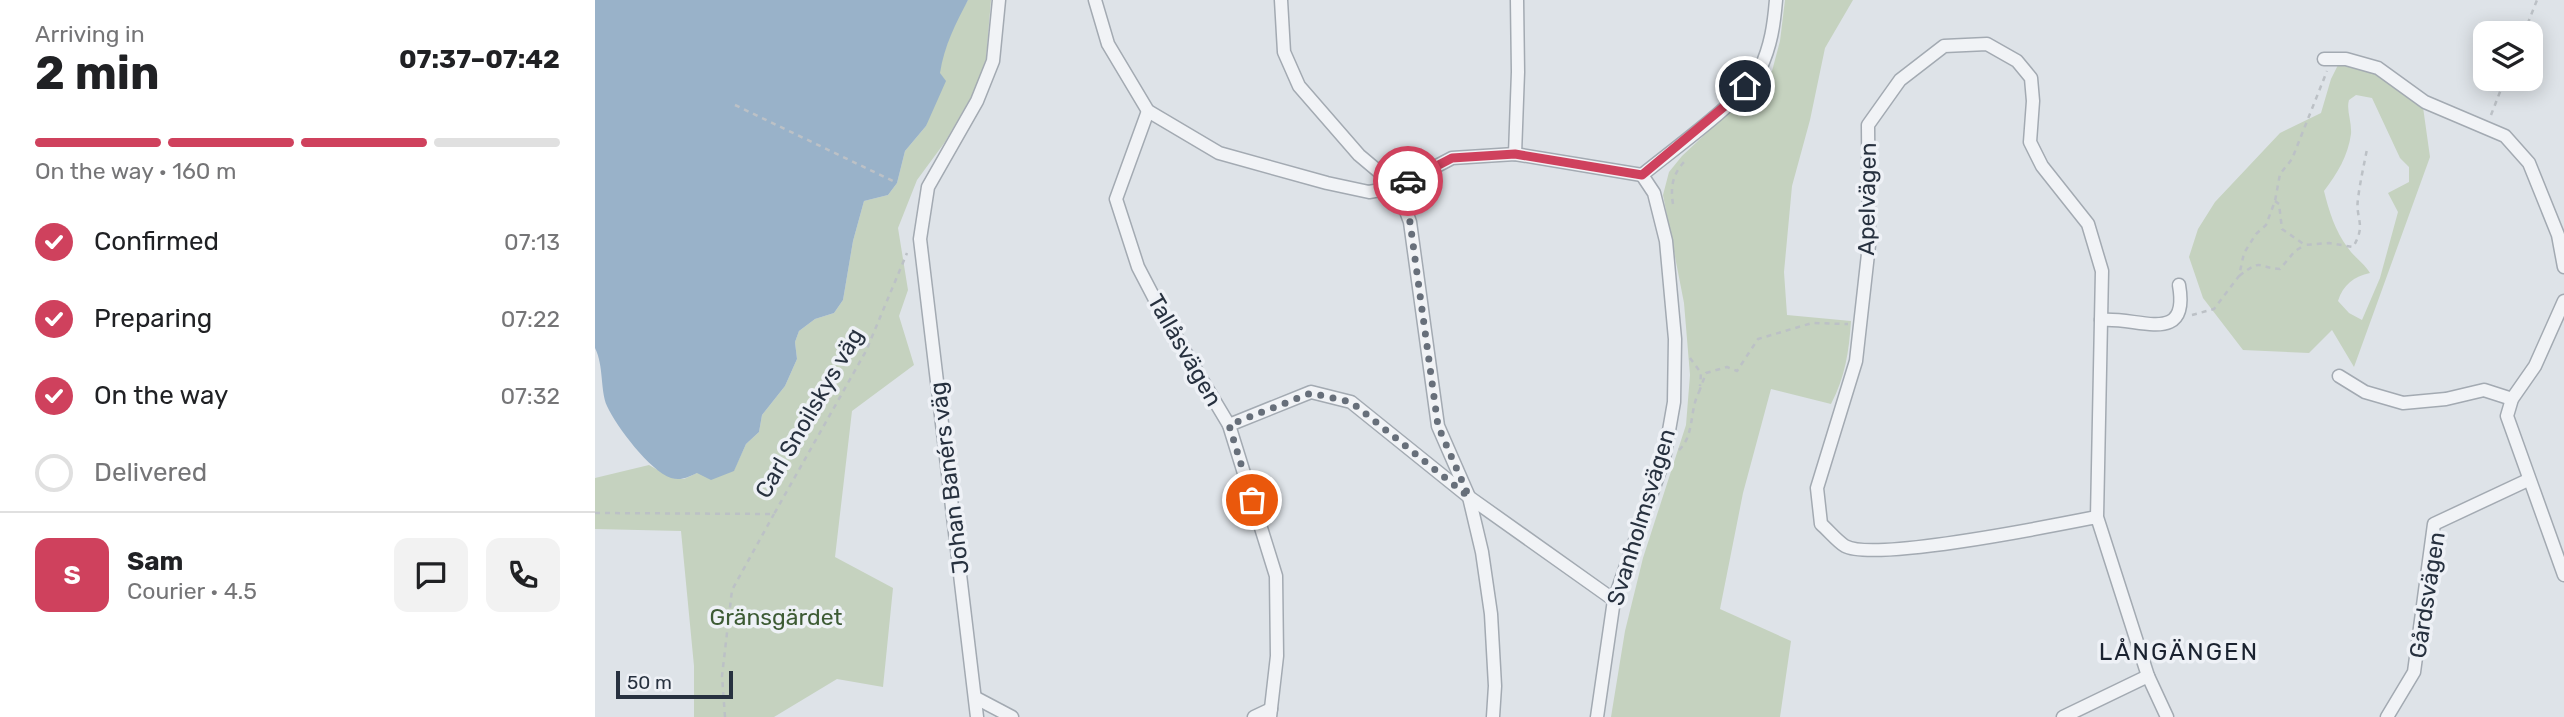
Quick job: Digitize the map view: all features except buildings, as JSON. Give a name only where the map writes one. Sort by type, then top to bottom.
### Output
[{"type":"street","name":"Johan Banérs väg","points":[[977,717],[920,239],[928,187],[978,101],[993,61],[999,0]]},
{"type":"street","points":[[1095,0],[1108,44],[1148,111],[1219,153],[1369,192],[1397,187],[1452,158],[1515,154],[1642,175],[1732,100],[1759,71],[1772,38],[1776,0]]},
{"type":"street","points":[[1281,0],[1284,52],[1299,86],[1359,155],[1397,187],[1410,222],[1438,426],[1469,497],[1482,552],[1491,614],[1495,686],[1493,717]]},
{"type":"street","points":[[1515,154],[1517,0]]},
{"type":"street","name":"Apelvägen","points":[[2097,517],[2005,534],[1884,550],[1846,547],[1821,524],[1817,488],[1856,361],[1869,245],[1868,125],[1900,80],[1944,46],[1987,44],[2017,61],[2031,78],[2033,101],[2030,142],[2042,166],[2088,224],[2102,271],[2097,517],[2148,676],[2167,717]]},
{"type":"street","points":[[2329,59],[2346,59],[2378,68],[2398,80],[2413,95],[2505,136],[2529,163],[2558,235],[2564,267]]},
{"type":"street","name":"Tallåsvägen","points":[[1148,111],[1116,199],[1137,267],[1229,425],[1276,576],[1277,656],[1270,713]]},
{"type":"street","name":"Svanholmsvägen","points":[[1597,717],[1614,600],[1664,458],[1674,402],[1675,339],[1666,241],[1654,193],[1642,175]]},
{"type":"street","points":[[2101,320],[2115,318],[2162,325],[2175,320],[2181,311],[2179,285]]},
{"type":"street","points":[[2564,301],[2535,366],[2512,399],[2507,416],[2564,575]]},
{"type":"street","points":[[2339,376],[2365,392],[2403,403],[2446,399],[2484,390],[2512,399]]},
{"type":"street","points":[[1229,425],[1311,393],[1351,402],[1469,497],[1614,600]]},
{"type":"street","name":"Gårdsvägen","points":[[2387,717],[2414,671],[2434,524],[2529,480]]},
{"type":"street","points":[[2063,717],[2148,676]]},
{"type":"street","points":[[976,698],[1012,717]]},
{"type":"street","points":[[1254,717],[1270,713]]},
{"type":"path","points":[[2528,21],[2537,0]]},
{"type":"path","points":[[2239,276],[2244,253],[2256,234],[2266,225],[2275,201],[2280,174],[2292,159],[2329,59]]},
{"type":"path","points":[[2486,128],[2500,91]]},
{"type":"path","points":[[735,104],[897,183]]},
{"type":"path","points":[[2175,320],[2214,309],[2239,276],[2256,264],[2264,263],[2271,268],[2280,269],[2295,251],[2305,245],[2329,243],[2353,247],[2359,237],[2361,220],[2357,203],[2367,149]]},
{"type":"path","points":[[2275,201],[2279,204],[2282,229],[2305,245]]},
{"type":"path","name":"Carl Snoilskys väg","points":[[595,513],[773,514],[866,351],[909,248]]},
{"type":"path","points":[[1673,456],[1686,444],[1691,428],[1693,404],[1706,373],[1727,367],[1737,371],[1758,339],[1812,323],[1860,325]]},
{"type":"path","points":[[1686,352],[1701,373],[1699,392]]},
{"type":"path","points":[[725,717],[722,676],[732,590],[773,514]]},
{"type":"green space","name":"Gränsgärdet","points":[[968,0],[991,0],[986,59],[974,92],[945,142],[917,180],[898,228],[908,290],[899,316],[914,365],[852,411],[835,557],[893,588],[883,687],[837,679],[774,717],[694,717],[694,666],[681,531],[595,529],[595,478],[649,465],[672,478],[684,479],[697,473],[734,470],[746,444],[759,432],[762,415],[785,386],[797,359],[795,342],[799,331],[815,319],[834,313],[843,300],[853,241],[864,201],[888,195],[897,183],[905,151],[926,126],[942,58],[956,19]]},
{"type":"green space","points":[[1785,0],[1853,0],[1825,48],[1810,120],[1792,186],[1784,272],[1787,315],[1851,321],[1846,364],[1831,404],[1771,389],[1743,493],[1720,609],[1791,641],[1780,717],[1611,717],[1625,631],[1643,558],[1686,425],[1690,375],[1684,303],[1663,195],[1669,172],[1682,156],[1772,71],[1780,41]]},
{"type":"green space","points":[[2339,63],[2366,67],[2422,100],[2430,157],[2354,367],[2332,330],[2309,353],[2243,350],[2203,298],[2189,257],[2198,229],[2215,202],[2280,133],[2321,113],[2331,79]],"holes":[[[2356,95],[2372,98],[2400,158],[2409,167],[2409,182],[2388,193],[2398,212],[2380,278],[2362,320],[2349,313],[2338,301],[2350,282],[2370,273],[2339,235],[2324,191],[2341,164],[2350,142],[2349,100]]]},
{"type":"water","points":[[595,0],[968,0],[944,53],[940,73],[946,81],[926,126],[905,151],[897,183],[888,195],[864,201],[853,241],[843,300],[834,313],[815,319],[799,331],[795,342],[797,359],[785,386],[762,415],[759,432],[746,444],[734,471],[711,480],[697,473],[684,478],[671,478],[653,467],[626,436],[611,415],[605,400],[600,362],[595,348]]},
{"type":"way so far","points":[[1252,500],[1229,425],[1311,393],[1351,402],[1469,497],[1438,426],[1410,222],[1397,187],[1408,181]]},
{"type":"district","name":"LÅNGÄNGEN","points":[[2179,652]]},
{"type":"route","points":[[1408,181],[1452,158],[1515,154],[1642,175],[1745,86]]}]
